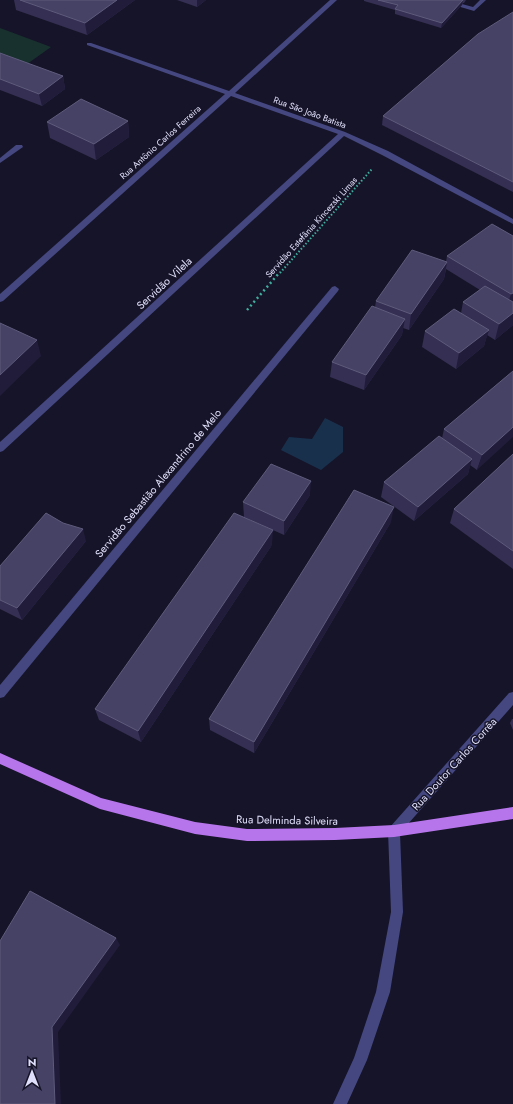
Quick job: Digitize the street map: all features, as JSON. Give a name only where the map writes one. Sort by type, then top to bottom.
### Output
[{"type":"main road","name":"Rua Delminda Silveira","points":[[0,758],[100,803],[195,828],[247,835],[335,834],[394,830],[513,813]]},
{"type":"street","name":"Rua Antônio Carlos Ferreira","points":[[0,298],[334,0]]},
{"type":"street","points":[[440,0],[474,9],[483,0]]},
{"type":"street","name":"Rua São João Batista","points":[[90,44],[343,133],[513,222]]},
{"type":"street","name":"Servidão Vilela","points":[[0,448],[343,133]]},
{"type":"street","points":[[0,161],[19,147]]},
{"type":"street","name":"Servidão Sebastião Alexandrino de Melo","points":[[0,693],[335,288]]},
{"type":"street","name":"Rua Doutor Carlos Corrêa","points":[[394,830],[513,697]]},
{"type":"street","points":[[340,1104],[360,1060],[383,992],[397,912],[394,830]]},
{"type":"path","name":"Servidão Estefânia Kincezski Limas","points":[[247,310],[385,154]]},
{"type":"green space","points":[[0,28],[51,47],[20,69],[0,62]]},
{"type":"water","points":[[325,418],[343,427],[343,452],[321,470],[281,450],[289,437],[312,439]]},
{"type":"building","points":[[20,0],[117,0],[85,23]]},
{"type":"building","points":[[378,0],[463,0],[442,23],[395,9],[398,5]]},
{"type":"building","points":[[513,12],[513,182],[383,116],[478,34]]},
{"type":"building","points":[[0,53],[63,76],[39,94],[0,79]]},
{"type":"building","points":[[81,99],[128,121],[94,144],[47,122]]},
{"type":"building","points":[[492,224],[513,236],[513,293],[511,294],[447,256]]},
{"type":"building","points":[[412,250],[447,262],[411,314],[376,301]]},
{"type":"building","points":[[485,286],[513,302],[513,313],[499,324],[463,302]]},
{"type":"building","points":[[372,306],[405,319],[366,375],[332,362]]},
{"type":"building","points":[[454,309],[489,330],[459,353],[425,331]]},
{"type":"building","points":[[0,323],[37,340],[0,375]]},
{"type":"building","points":[[513,371],[513,427],[482,455],[444,429]]},
{"type":"building","points":[[439,436],[472,459],[418,507],[384,482]]},
{"type":"building","points":[[513,454],[513,551],[454,509]]},
{"type":"building","points":[[271,464],[311,481],[284,521],[243,502]]},
{"type":"building","points":[[354,490],[394,507],[254,742],[209,719]]},
{"type":"building","points":[[46,513],[63,523],[83,529],[17,608],[0,600],[0,566]]},
{"type":"building","points":[[234,513],[273,530],[138,731],[95,709]]},
{"type":"building","points":[[30,891],[116,938],[52,1027],[55,1104],[0,1104],[0,941]]}]
